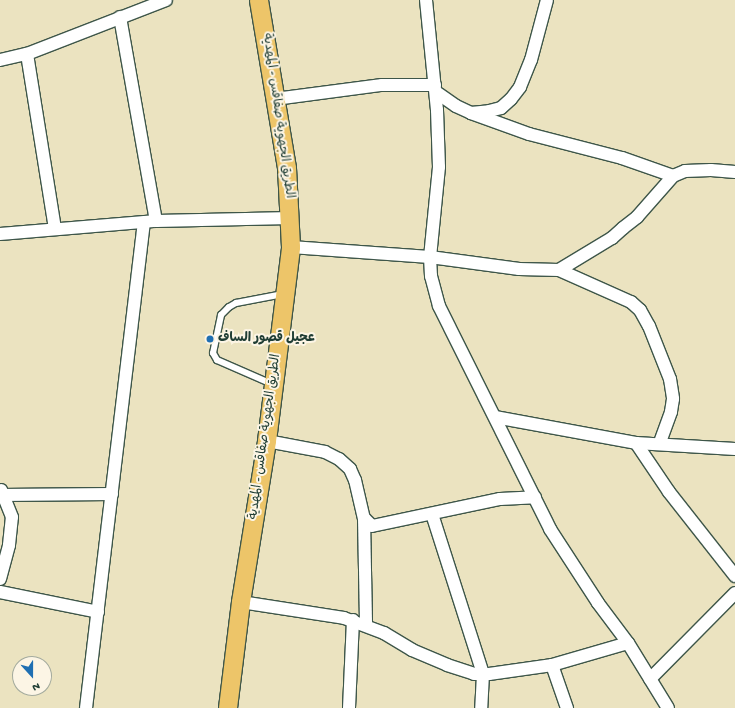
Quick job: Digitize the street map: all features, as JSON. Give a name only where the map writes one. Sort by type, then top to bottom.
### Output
[{"type":"main road","name":"الطريق الجهوية صفاقس - المهدية","points":[[228,708],[241,602],[267,441],[273,385],[287,293],[292,247],[287,168],[259,0]]},
{"type":"street","points":[[0,60],[27,54],[166,0]]},
{"type":"street","points":[[426,0],[435,88],[439,167],[430,257],[431,276],[440,306],[460,352],[495,417],[550,529],[570,563],[628,643],[668,708]]},
{"type":"street","points":[[471,113],[501,108],[511,99],[520,87],[531,60],[548,0]]},
{"type":"street","points":[[120,17],[156,221]]},
{"type":"street","points":[[27,54],[55,229]]},
{"type":"street","points":[[275,99],[382,85],[435,88],[456,106],[471,113],[529,134],[622,158],[673,176]]},
{"type":"street","points":[[559,270],[612,238],[637,217],[673,176],[685,171],[711,170],[735,172]]},
{"type":"street","points":[[0,234],[156,221],[291,218]]},
{"type":"street","points":[[86,708],[144,222]]},
{"type":"street","points":[[292,247],[430,257],[519,269],[559,270],[631,302],[640,310],[649,326],[670,379],[673,399],[671,412],[660,443]]},
{"type":"street","points":[[495,417],[636,443],[660,443],[735,449]]},
{"type":"street","points":[[267,441],[325,452],[339,459],[350,469],[355,480],[364,518],[366,625]]},
{"type":"street","points":[[636,443],[669,492],[735,576]]},
{"type":"street","points":[[0,579],[12,528],[12,517],[1,493],[112,494]]},
{"type":"street","points":[[364,518],[372,526],[500,499],[535,497]]},
{"type":"street","points":[[432,514],[483,674],[481,708]]},
{"type":"street","points":[[0,592],[98,612]]},
{"type":"street","points":[[650,679],[735,593]]},
{"type":"street","points":[[241,602],[353,620],[366,625],[412,650],[447,665],[474,674],[552,665],[628,643]]},
{"type":"street","points":[[349,708],[353,620]]},
{"type":"street","points":[[552,665],[566,708]]},
{"type":"lane","points":[[273,385],[217,360],[213,353],[221,315],[229,306],[236,303],[287,293]]},
{"type":"place","name":"عجيل قصور الساف","points":[[210,339]]}]
